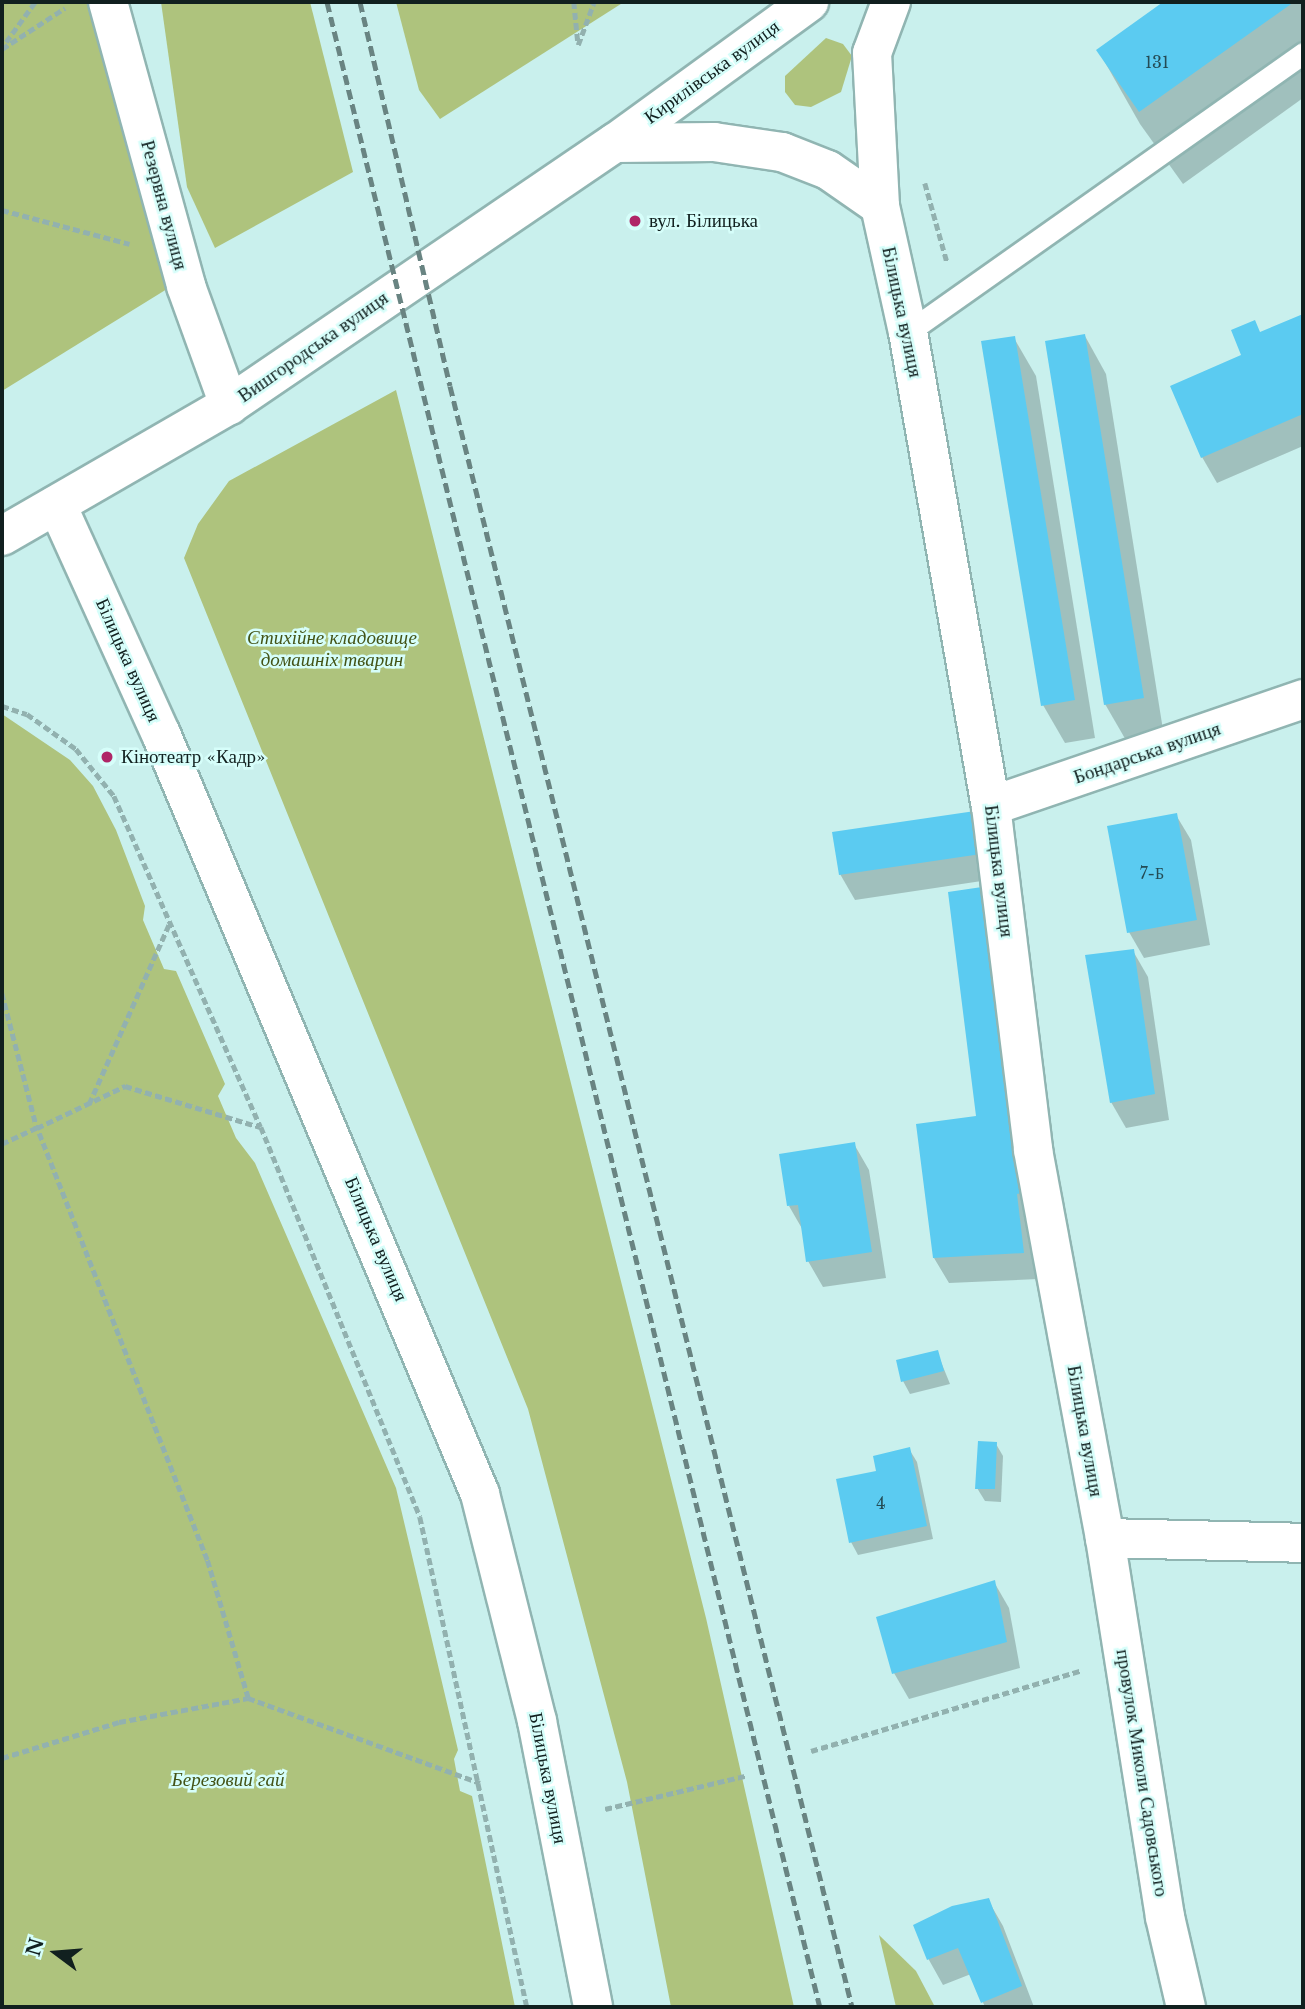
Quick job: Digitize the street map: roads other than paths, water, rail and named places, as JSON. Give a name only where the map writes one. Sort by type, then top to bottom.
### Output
[{"type":"street","name":"Резервна вулиця","points":[[108,2],[178,257],[229,405]]},
{"type":"street","name":"Кирилівська вулиця","points":[[615,143],[810,2]]},
{"type":"street","name":"Білицька вулиця","points":[[891,2],[872,53],[880,206],[908,332],[991,806],[1033,1150],[1105,1538]]},
{"type":"street","points":[[615,143],[714,142],[782,152],[828,170],[880,206]]},
{"type":"street","name":"Вишгородська вулиця","points":[[2,536],[229,405],[615,143]]},
{"type":"street","name":"Білицька вулиця","points":[[57,505],[161,734],[480,1494],[537,1721],[593,2007]]},
{"type":"street","name":"Бондарська вулиця","points":[[991,806],[1303,699]]},
{"type":"street","points":[[1105,1538],[1303,1543]]},
{"type":"street","name":"провулок Миколи Садовського","points":[[1105,1538],[1165,1917],[1186,2007]]},
{"type":"lane","points":[[908,332],[1303,53]]},
{"type":"railway","points":[[327,2],[820,2007]]},
{"type":"railway","points":[[360,2],[450,386],[852,2007]]},
{"type":"place","name":"вул. Білицька","points":[[635,221]]},
{"type":"place","name":"Кінотеатр «Кадр»","points":[[107,757]]},
{"type":"park label","name":"Стихійне кладовище домашніх тварин","points":[[332,649]]},
{"type":"park label","name":"Березовий гай","points":[[228,1780]]}]
